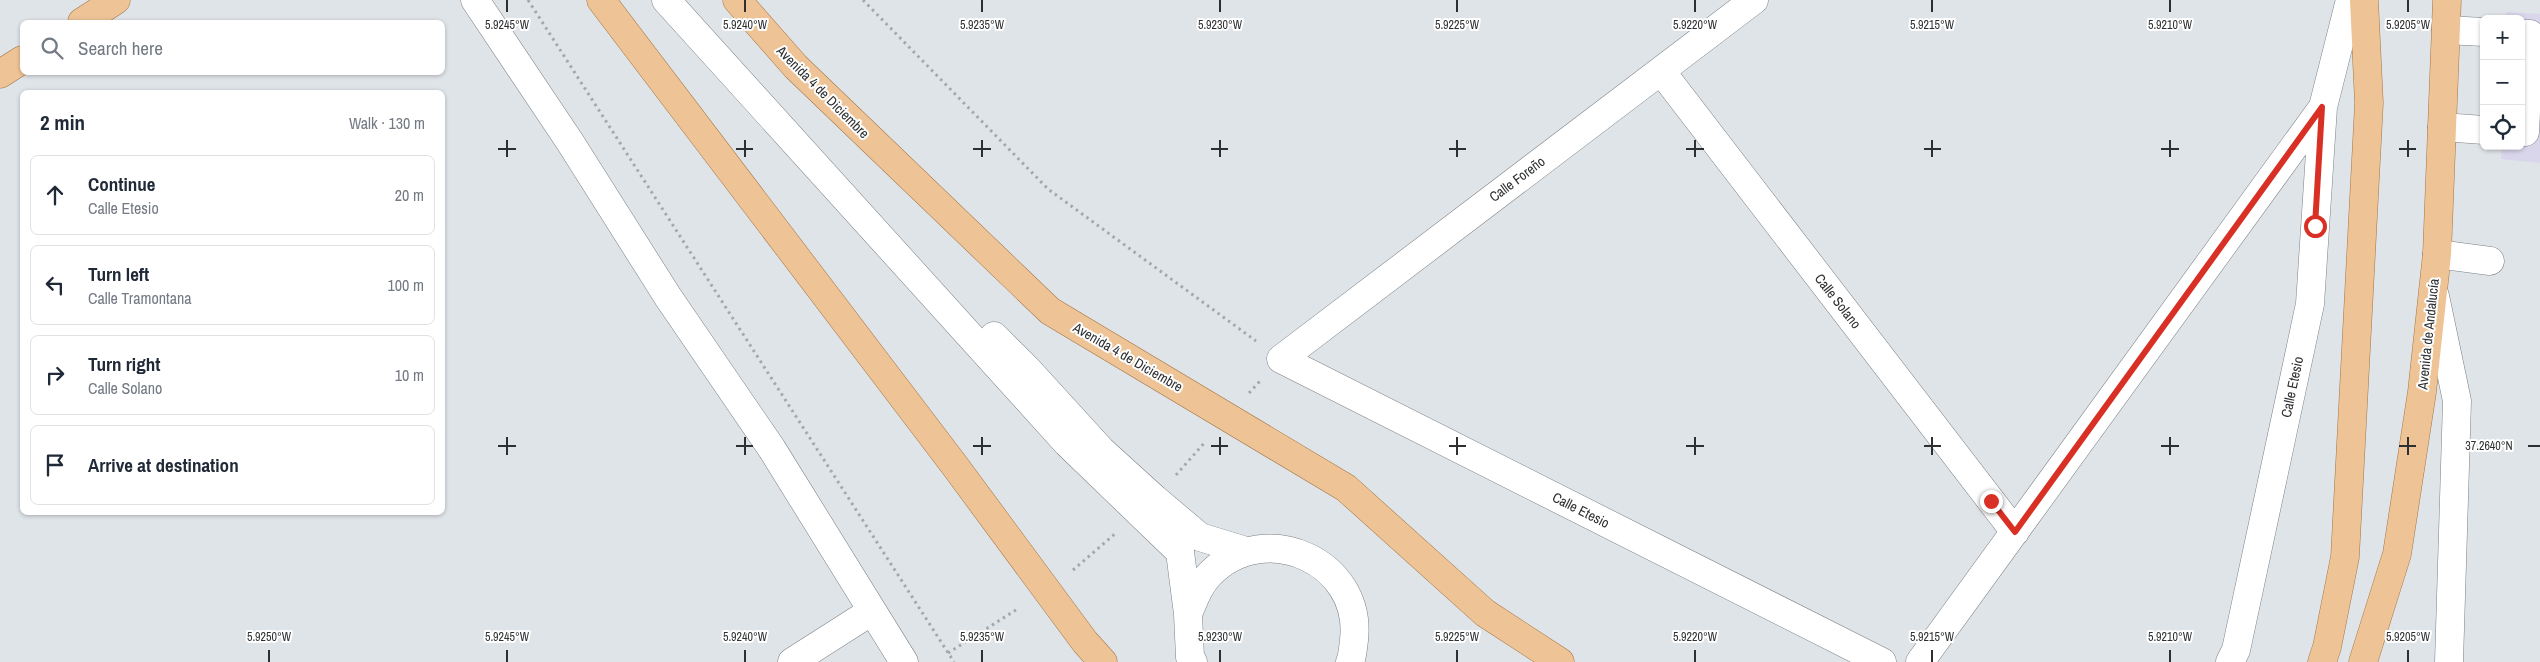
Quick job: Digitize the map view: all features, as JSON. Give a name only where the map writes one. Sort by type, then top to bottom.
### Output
[{"type":"main road","points":[[85,20],[116,0]]},
{"type":"main road","points":[[601,0],[1085,642],[1103,662]]},
{"type":"main road","name":"Avenida 4 de Diciembre","points":[[737,0],[796,67],[1050,311],[1346,488],[1485,613],[1560,662]]},
{"type":"main road","points":[[2322,662],[2327,648],[2345,556],[2369,103],[2364,0]]},
{"type":"main road","name":"Avenida de Andalucía","points":[[2363,662],[2397,554],[2422,392],[2437,254],[2447,0]]},
{"type":"main road","points":[[0,74],[20,61]]},
{"type":"street","points":[[475,0],[570,142],[668,297],[772,450],[904,662]]},
{"type":"street","points":[[666,0],[1067,443],[1180,552],[1188,614],[1190,657],[1193,662]]},
{"type":"street","points":[[691,0],[787,115],[969,312],[1028,370],[1101,450],[1200,537],[1246,551]]},
{"type":"street","name":"Calle Foreño","points":[[1280,358],[1754,0]]},
{"type":"street","points":[[1920,662],[2322,107],[2350,0]]},
{"type":"street","points":[[2446,30],[2480,32]]},
{"type":"street","points":[[2525,34],[2530,34],[2525,132]]},
{"type":"street","name":"Calle Solano","points":[[1661,71],[2015,532]]},
{"type":"street","name":"Calle Etesio","points":[[2230,662],[2236,650],[2310,304],[2322,107]]},
{"type":"street","points":[[2442,127],[2480,130]]},
{"type":"street","points":[[2437,254],[2490,261]]},
{"type":"street","points":[[2433,287],[2456,401],[2449,662]]},
{"type":"street","name":"Calle Etesio","points":[[1280,358],[1882,662]]},
{"type":"street","points":[[1188,614],[1196,593],[1209,575],[1225,561],[1246,551],[1283,548],[1318,561],[1344,587],[1356,623],[1350,662]]},
{"type":"street","points":[[792,662],[872,611]]},
{"type":"path","points":[[528,0],[954,662]]},
{"type":"path","points":[[863,0],[1048,189],[1280,358]]},
{"type":"shaded area","points":[[2506,12],[2540,14],[2540,163],[2501,159],[2502,150],[2525,150],[2525,15],[2506,15]]},
{"type":"route","points":[[1991,501],[2015,532],[2322,107],[2315,226]]}]
